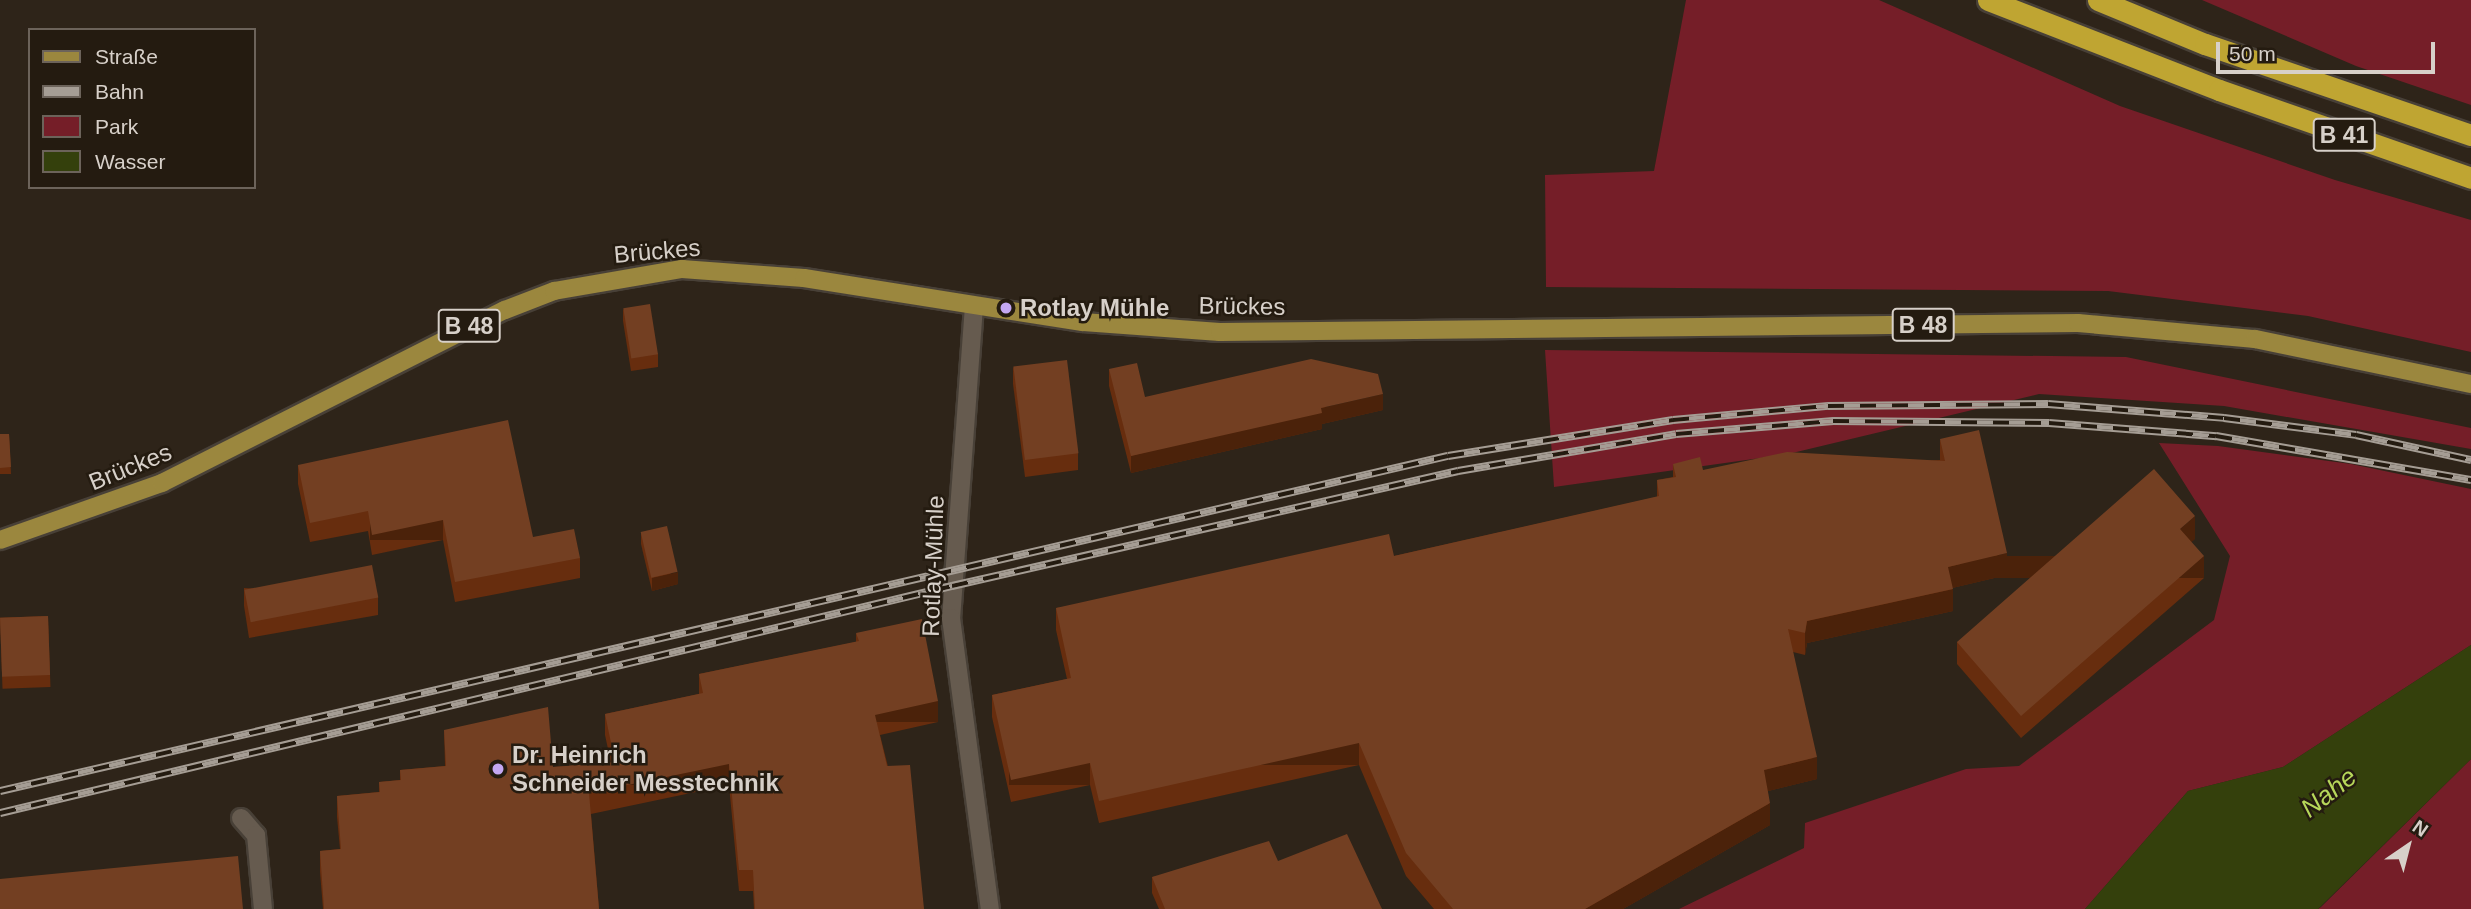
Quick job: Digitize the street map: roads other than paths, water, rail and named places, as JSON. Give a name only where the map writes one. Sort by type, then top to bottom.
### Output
[{"type":"highway","name":"B 41","points":[[1988,0],[2219,90],[2471,177]]},
{"type":"highway","name":"B 41","points":[[2098,0],[2205,44],[2471,135]]},
{"type":"main road","name":"Brückes","points":[[0,540],[162,483],[438,340],[554,291],[682,269],[804,278],[974,306],[1151,328],[1369,331],[2078,323],[2255,339],[2471,384]]},
{"type":"street","name":"Rotlay-Mühle","points":[[974,306],[951,618],[990,909]]},
{"type":"street","points":[[241,818],[256,835],[263,909]]},
{"type":"water","name":"Nahe","points":[[2471,645],[2471,759],[2318,909],[2085,909],[2188,791],[2283,767]]},
{"type":"railway","points":[[0,791],[1448,456],[1673,420],[1828,406],[2048,404],[2224,418],[2356,435],[2471,460]]},
{"type":"railway","points":[[0,813],[952,586],[1458,471],[1676,434],[1833,421],[2049,423],[2216,436],[2471,480]]},
{"type":"place","name":"Rotlay Mühle","points":[[1006,308]]},
{"type":"place","name":"Dr. Heinrich Schneider Messtechnik","points":[[498,769]]}]
